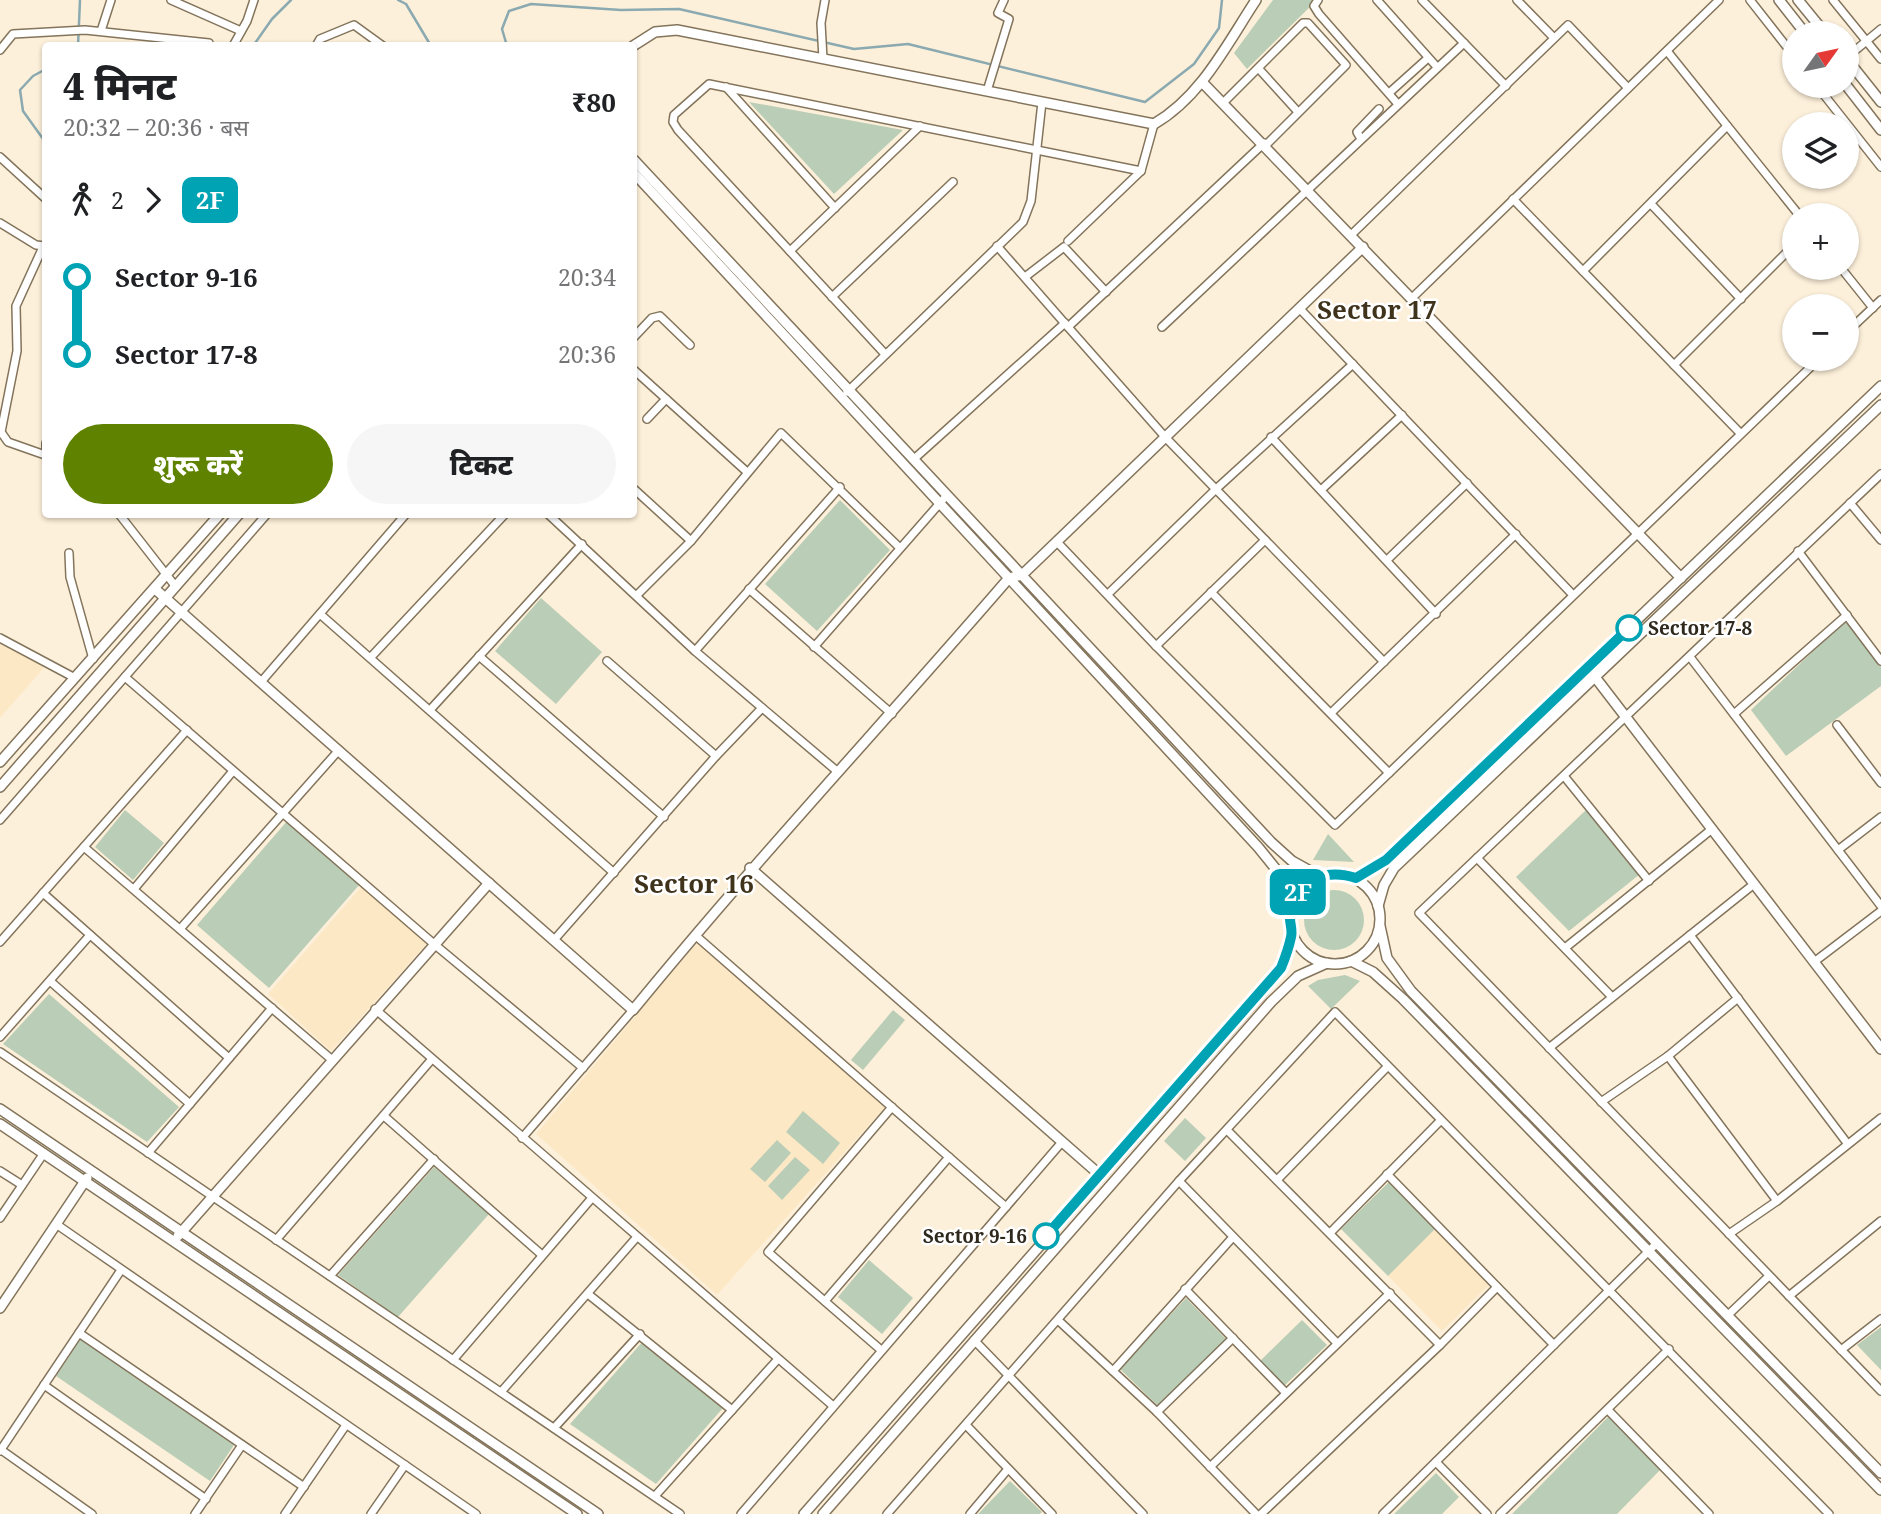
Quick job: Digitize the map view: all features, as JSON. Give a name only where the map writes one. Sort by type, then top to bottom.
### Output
[{"type":"street","points":[[101,31],[111,0]]},
{"type":"street","points":[[171,0],[241,31]]},
{"type":"street","points":[[194,10],[197,0]]},
{"type":"street","points":[[235,42],[254,0]]},
{"type":"street","points":[[823,59],[821,23],[825,0]]},
{"type":"street","points":[[987,91],[1009,19],[998,13],[1004,0]]},
{"type":"street","points":[[637,43],[655,32],[677,30],[1154,124],[1173,113],[1202,82],[1256,0]]},
{"type":"street","points":[[1318,0],[1314,6],[1319,14],[1398,103]]},
{"type":"street","points":[[1377,0],[1437,68]]},
{"type":"street","points":[[1422,0],[1506,86]]},
{"type":"street","points":[[1517,0],[1555,38]]},
{"type":"street","points":[[1412,298],[1719,0]]},
{"type":"street","points":[[1750,0],[1782,41]]},
{"type":"street","points":[[1779,0],[1796,21]]},
{"type":"street","points":[[1798,0],[1815,21]]},
{"type":"street","points":[[1833,0],[1881,59]]},
{"type":"street","points":[[914,460],[1106,292],[1265,144],[1346,63],[1305,22],[1223,103]]},
{"type":"street","points":[[318,42],[354,25],[377,42]]},
{"type":"street","points":[[1352,235],[1568,25],[1628,88]]},
{"type":"street","points":[[1859,47],[1881,29]]},
{"type":"street","points":[[0,50],[13,34],[101,31],[200,42]]},
{"type":"street","points":[[1162,327],[1464,43]]},
{"type":"street","points":[[1667,51],[1789,203]]},
{"type":"street","points":[[1389,93],[1428,58]]},
{"type":"street","points":[[1259,69],[1298,112]]},
{"type":"street","points":[[1859,74],[1881,102]]},
{"type":"street","points":[[1202,82],[1265,144],[1681,578]]},
{"type":"street","points":[[886,354],[673,122],[674,115],[709,83],[1142,171]]},
{"type":"street","points":[[726,87],[835,208]]},
{"type":"street","points":[[1826,98],[1881,167]]},
{"type":"street","points":[[1856,98],[1881,130]]},
{"type":"street","points":[[841,397],[1023,222],[1031,201],[1042,102]]},
{"type":"street","points":[[1361,139],[1357,132],[1379,109]]},
{"type":"street","points":[[1068,241],[1142,171],[1154,124]]},
{"type":"street","points":[[790,251],[920,126]]},
{"type":"street","points":[[1583,271],[1727,126]]},
{"type":"street","points":[[0,158],[42,195]]},
{"type":"street","points":[[637,163],[1271,842],[1292,861],[1319,876]]},
{"type":"street","points":[[637,176],[1258,847],[1275,867],[1293,903]]},
{"type":"street","points":[[832,297],[953,182]]},
{"type":"street","points":[[1513,199],[1740,433]]},
{"type":"street","points":[[1651,204],[1741,299]]},
{"type":"street","points":[[0,223],[42,245]]},
{"type":"street","points":[[997,246],[1166,438],[1384,662]]},
{"type":"street","points":[[1025,277],[1064,247],[1106,292]]},
{"type":"street","points":[[522,1138],[633,1010],[750,868],[892,713],[1009,578],[1022,575],[1301,310],[1363,247]]},
{"type":"street","points":[[42,250],[16,306],[17,351],[1,432],[8,442],[42,455]]},
{"type":"street","points":[[1674,365],[1782,257]]},
{"type":"street","points":[[1851,280],[1873,308]]},
{"type":"street","points":[[1859,321],[1881,300]]},
{"type":"street","points":[[1301,310],[1573,595]]},
{"type":"street","points":[[637,334],[652,318],[660,316],[690,345]]},
{"type":"street","points":[[1108,594],[1271,437],[1353,364]]},
{"type":"street","points":[[1057,542],[1156,646],[1335,825],[1806,371]]},
{"type":"street","points":[[637,373],[747,472]]},
{"type":"street","points":[[1356,878],[1386,860],[1881,386]]},
{"type":"street","points":[[647,419],[666,399]]},
{"type":"street","points":[[1881,405],[1394,868],[1384,885],[1378,906],[1387,958],[1411,991],[1881,1473]]},
{"type":"street","points":[[1321,490],[1402,415]]},
{"type":"street","points":[[637,595],[691,541],[781,433],[840,487],[900,548]]},
{"type":"street","points":[[1271,437],[1436,614]]},
{"type":"street","points":[[1881,474],[1419,914],[1881,1391]]},
{"type":"street","points":[[1387,561],[1467,483]]},
{"type":"street","points":[[695,651],[840,487]]},
{"type":"street","points":[[637,492],[691,541]]},
{"type":"street","points":[[814,647],[947,495]]},
{"type":"street","points":[[1850,503],[1881,540]]},
{"type":"street","points":[[122,518],[176,587]]},
{"type":"street","points":[[0,762],[216,518]]},
{"type":"street","points":[[0,787],[236,518]]},
{"type":"street","points":[[0,820],[263,518]]},
{"type":"street","points":[[261,681],[403,518]]},
{"type":"street","points":[[371,657],[501,518]]},
{"type":"street","points":[[553,518],[695,651],[838,772]]},
{"type":"street","points":[[1331,713],[1516,534]]},
{"type":"street","points":[[1156,646],[1265,540]]},
{"type":"street","points":[[430,710],[582,544]]},
{"type":"street","points":[[1798,551],[1881,661]]},
{"type":"street","points":[[69,553],[70,577],[93,659]]},
{"type":"street","points":[[155,589],[633,1010]]},
{"type":"street","points":[[749,589],[892,713]]},
{"type":"street","points":[[1211,592],[1389,773]]},
{"type":"street","points":[[320,614],[614,873]]},
{"type":"street","points":[[1734,714],[1847,615]]},
{"type":"street","points":[[0,638],[75,678]]},
{"type":"street","points":[[479,656],[664,817]]},
{"type":"street","points":[[1690,657],[1881,908],[1814,962]]},
{"type":"street","points":[[607,661],[716,756]]},
{"type":"street","points":[[125,677],[434,944],[583,1068]]},
{"type":"street","points":[[1595,677],[1881,1049]]},
{"type":"street","points":[[554,940],[716,756],[762,708]]},
{"type":"street","points":[[1837,725],[1881,783]]},
{"type":"street","points":[[0,942],[187,730]]},
{"type":"street","points":[[180,929],[339,750]]},
{"type":"street","points":[[134,889],[233,771]]},
{"type":"street","points":[[1564,776],[1649,881]]},
{"type":"street","points":[[1838,850],[1881,817]]},
{"type":"street","points":[[1565,948],[1712,829]]},
{"type":"street","points":[[84,846],[331,1059]]},
{"type":"street","points":[[1477,858],[1612,997]]},
{"type":"street","points":[[750,868],[1100,1175]]},
{"type":"street","points":[[1326,963],[1302,949],[1292,933],[1290,920],[1293,903],[1303,887],[1319,876],[1339,874],[1356,878],[1370,891],[1378,906]]},
{"type":"street","points":[[174,1240],[375,1009],[489,883]]},
{"type":"street","points":[[1549,1048],[1754,884]]},
{"type":"street","points":[[43,893],[229,1058]]},
{"type":"street","points":[[1351,961],[1372,945],[1380,926]]},
{"type":"street","points":[[804,1514],[1262,993],[1281,968],[1292,933]]},
{"type":"street","points":[[0,1037],[90,935]]},
{"type":"street","points":[[695,935],[1006,1207]]},
{"type":"street","points":[[1690,935],[1847,1143]]},
{"type":"street","points":[[822,1514],[1271,1002],[1298,976],[1326,963],[1351,961],[1373,972],[1403,999],[1881,1490]]},
{"type":"street","points":[[50,981],[190,1104]]},
{"type":"street","points":[[1601,1102],[1668,1055],[1738,998]]},
{"type":"street","points":[[148,1153],[272,1008]]},
{"type":"street","points":[[375,1009],[636,1238],[832,1405]]},
{"type":"street","points":[[887,1514],[1179,1181],[1335,1012],[1608,1293],[1669,1349],[1829,1514]]},
{"type":"street","points":[[0,1052],[680,1514]]},
{"type":"street","points":[[1668,1055],[1777,1201]]},
{"type":"street","points":[[275,1240],[432,1059]]},
{"type":"street","points":[[1277,1180],[1387,1067]]},
{"type":"street","points":[[881,1350],[768,1252],[892,1107]]},
{"type":"street","points":[[0,1109],[598,1514]]},
{"type":"street","points":[[384,1116],[542,1255]]},
{"type":"street","points":[[1729,1234],[1777,1201],[1881,1118]]},
{"type":"street","points":[[1330,1233],[1440,1121]]},
{"type":"street","points":[[0,1124],[577,1514]]},
{"type":"street","points":[[1227,1130],[1440,1345]]},
{"type":"street","points":[[741,1514],[832,1405],[1062,1142]]},
{"type":"street","points":[[0,1218],[44,1153]]},
{"type":"street","points":[[825,1301],[949,1157]]},
{"type":"street","points":[[330,1276],[434,1159]]},
{"type":"street","points":[[0,1171],[22,1185]]},
{"type":"street","points":[[0,1308],[92,1171]]},
{"type":"street","points":[[1387,1174],[1555,1345]]},
{"type":"street","points":[[1179,1181],[1337,1343]]},
{"type":"street","points":[[453,1360],[591,1199]]},
{"type":"street","points":[[1789,1296],[1881,1221]]},
{"type":"street","points":[[56,1224],[476,1514]]},
{"type":"street","points":[[1113,1371],[1233,1237]]},
{"type":"street","points":[[501,1392],[636,1238]]},
{"type":"street","points":[[1383,1514],[1657,1243]]},
{"type":"street","points":[[92,1514],[0,1450],[121,1270]]},
{"type":"street","points":[[1728,1315],[1769,1276]]},
{"type":"street","points":[[1261,1514],[1440,1345],[1497,1287]]},
{"type":"street","points":[[1185,1289],[1286,1393]]},
{"type":"street","points":[[1210,1467],[1390,1293]]},
{"type":"street","points":[[588,1294],[732,1410]]},
{"type":"street","points":[[1841,1350],[1881,1319]]},
{"type":"street","points":[[1059,1321],[1157,1412],[1256,1514]]},
{"type":"street","points":[[79,1333],[304,1487]]},
{"type":"street","points":[[554,1428],[640,1334]]},
{"type":"street","points":[[1157,1412],[1233,1338]]},
{"type":"street","points":[[974,1340],[1143,1514]]},
{"type":"street","points":[[1500,1514],[1669,1349]]},
{"type":"street","points":[[654,1496],[778,1359]]},
{"type":"street","points":[[44,1385],[206,1499]]},
{"type":"street","points":[[1609,1410],[1709,1514]]},
{"type":"street","points":[[285,1514],[346,1425]]},
{"type":"street","points":[[966,1425],[1052,1514]]},
{"type":"street","points":[[195,1514],[242,1445]]},
{"type":"street","points":[[1436,1462],[1487,1514]]},
{"type":"street","points":[[371,1514],[405,1465]]},
{"type":"street","points":[[970,1514],[1008,1469]]},
{"type":"shaded area","points":[[0,641],[48,663],[0,718]]},
{"type":"shaded area","points":[[362,886],[428,942],[331,1051],[268,994]]},
{"type":"shaded area","points":[[697,943],[885,1107],[717,1295],[536,1134]]},
{"type":"shaded area","points":[[1436,1228],[1491,1283],[1442,1331],[1388,1276]]},
{"type":"green space","points":[[1273,0],[1317,0],[1247,69],[1234,53]]},
{"type":"green space","points":[[749,102],[903,130],[834,194]]},
{"type":"green space","points":[[840,500],[890,550],[817,631],[765,584]]},
{"type":"green space","points":[[541,598],[602,652],[556,704],[495,651]]},
{"type":"green space","points":[[1846,620],[1881,665],[1881,686],[1786,756],[1751,710]]},
{"type":"green space","points":[[1587,809],[1640,874],[1569,931],[1516,877]]},
{"type":"green space","points":[[125,810],[164,843],[133,880],[95,847]]},
{"type":"green space","points":[[288,820],[360,884],[269,988],[197,925]]},
{"type":"green space","points":[[1328,834],[1354,862],[1313,860]]},
{"type":"green space","points":[[1334,890],[1351,895],[1359,903],[1364,920],[1359,937],[1351,945],[1334,950],[1317,945],[1309,937],[1304,920],[1309,903],[1317,895]]},
{"type":"green space","points":[[1345,975],[1360,981],[1331,1009],[1308,986],[1318,980]]},
{"type":"green space","points":[[49,994],[179,1107],[147,1142],[3,1044]]},
{"type":"green space","points":[[893,1010],[905,1020],[863,1070],[851,1060]]},
{"type":"green space","points":[[803,1111],[840,1143],[823,1164],[786,1132]]},
{"type":"green space","points":[[1185,1118],[1206,1138],[1185,1161],[1164,1141]]},
{"type":"green space","points":[[777,1140],[791,1153],[765,1182],[750,1169]]},
{"type":"green space","points":[[795,1157],[810,1170],[782,1200],[768,1186]]},
{"type":"green space","points":[[434,1167],[489,1214],[398,1317],[338,1275]]},
{"type":"green space","points":[[1390,1181],[1436,1228],[1388,1276],[1341,1229]]},
{"type":"green space","points":[[869,1260],[913,1298],[882,1334],[838,1297]]},
{"type":"green space","points":[[1186,1298],[1227,1340],[1158,1406],[1120,1369]]},
{"type":"green space","points":[[1302,1320],[1327,1345],[1284,1386],[1260,1361]]},
{"type":"green space","points":[[1881,1327],[1881,1370],[1857,1345]]},
{"type":"green space","points":[[81,1338],[236,1442],[210,1481],[56,1376]]},
{"type":"green space","points":[[644,1340],[723,1408],[656,1484],[570,1424]]},
{"type":"green space","points":[[1610,1415],[1663,1467],[1617,1514],[1512,1514]]},
{"type":"green space","points":[[1436,1473],[1459,1497],[1442,1514],[1394,1514]]},
{"type":"green space","points":[[1010,1481],[1042,1512],[978,1514]]},
{"type":"waterway","points":[[78,42],[80,0]]},
{"type":"waterway","points":[[256,42],[272,19],[291,0]]},
{"type":"waterway","points":[[398,0],[406,4],[429,42]]},
{"type":"waterway","points":[[506,42],[502,29],[509,11],[531,4],[621,10],[679,9],[854,49],[908,44],[1145,102],[1194,64],[1219,28],[1222,0]]},
{"type":"waterway","points":[[42,71],[33,76],[20,90],[23,111],[42,137]]},
{"type":"bus line","name":"2F","points":[[1046,1236],[1262,993],[1281,968],[1292,933],[1290,914],[1297,894],[1303,887],[1326,874],[1344,874],[1356,878],[1386,860],[1629,628]]},
{"type":"place","name":"Sector 17-8","points":[[1629,628]]},
{"type":"place","name":"Sector 9-16","points":[[1046,1236]]},
{"type":"district","name":"Sector 17","points":[[1377,310]]},
{"type":"district","name":"Sector 16","points":[[694,884]]}]
